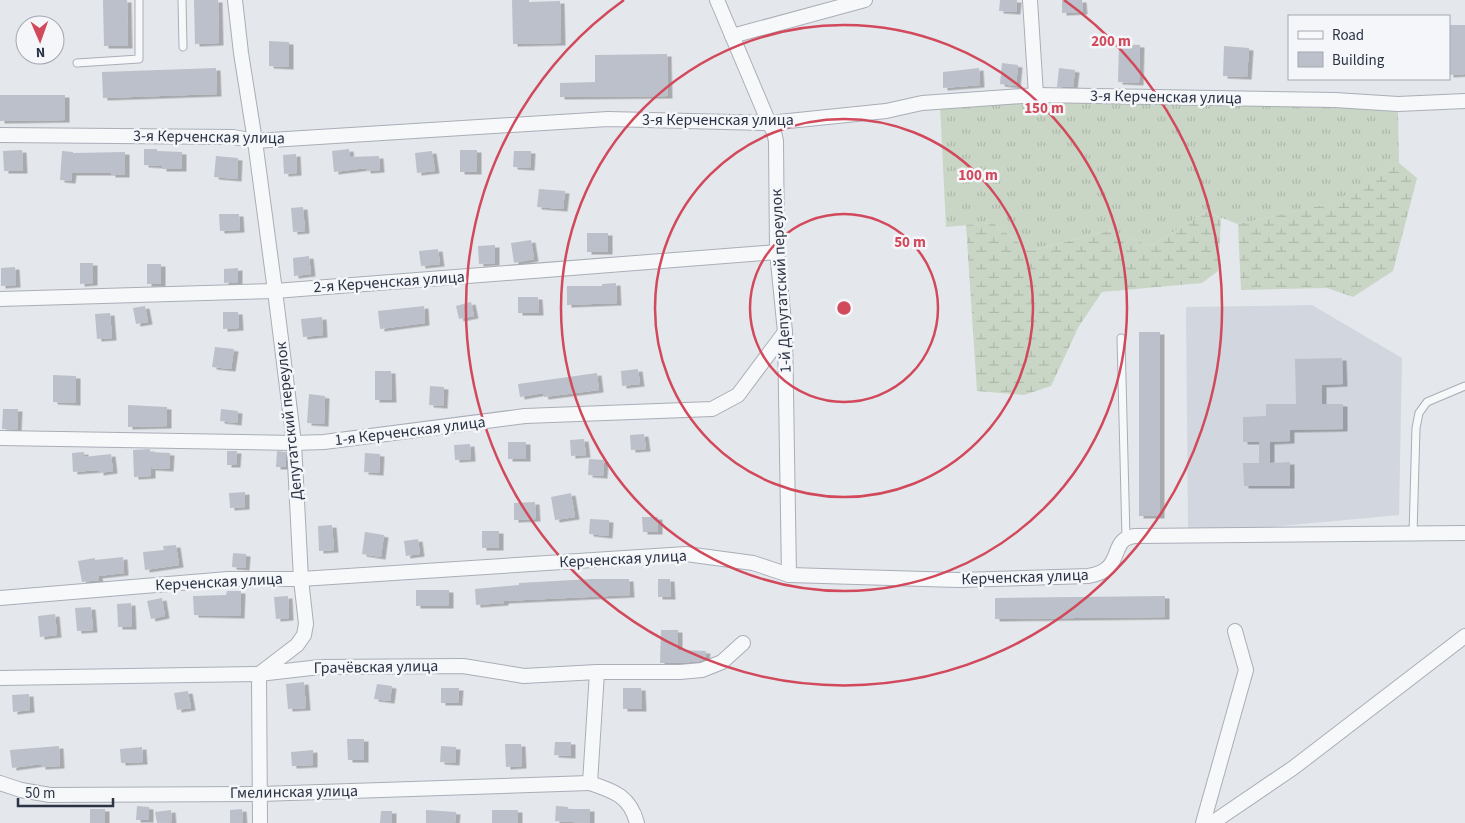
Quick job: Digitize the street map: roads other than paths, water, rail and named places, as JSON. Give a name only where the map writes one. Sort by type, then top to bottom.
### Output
[{"type":"street","name":"Депутатский переулок","points":[[235,0],[294,444],[301,579],[306,624],[304,635],[297,645],[259,674]]},
{"type":"street","name":"1-й Депутатский переулок","points":[[718,0],[774,132],[776,141],[777,252],[785,332],[789,575]]},
{"type":"street","points":[[732,36],[865,0]]},
{"type":"street","points":[[1030,0],[1036,96]]},
{"type":"street","name":"3-я Керченская улица","points":[[0,135],[232,137],[255,141],[608,119],[769,123],[886,111],[922,103],[1036,96],[1335,100],[1398,104],[1465,101]]},
{"type":"street","name":"2-я Керченская улица","points":[[0,299],[275,291],[777,252]]},
{"type":"street","name":"1-я Керченская улица","points":[[0,438],[294,444],[324,442],[525,416],[712,409],[738,395],[785,332]]},
{"type":"street","points":[[1126,538],[1135,536],[1465,533]]},
{"type":"street","name":"Керченская улица","points":[[0,598],[228,579],[301,579],[686,554],[754,563],[789,575],[958,580],[1088,576],[1097,574],[1110,567],[1118,547],[1126,538]]},
{"type":"street","points":[[1203,823],[1246,670],[1235,631]]},
{"type":"street","points":[[1212,823],[1293,768],[1465,636]]},
{"type":"street","name":"Грачёвская улица","points":[[0,678],[259,674],[320,666],[463,666],[524,676],[597,672],[680,672],[702,670],[722,662],[743,642]]},
{"type":"street","points":[[597,672],[590,783],[619,794],[627,802],[635,815],[637,823]]},
{"type":"street","points":[[259,674],[260,823]]},
{"type":"street","name":"Гмелинская улица","points":[[0,783],[21,790],[50,795],[260,794],[590,783]]},
{"type":"lane","points":[[77,63],[139,59],[139,0]]},
{"type":"lane","points":[[182,0],[183,46]]},
{"type":"lane","points":[[1122,338],[1126,538]]},
{"type":"lane","points":[[1413,534],[1416,428],[1419,413],[1427,402],[1465,386]]}]
